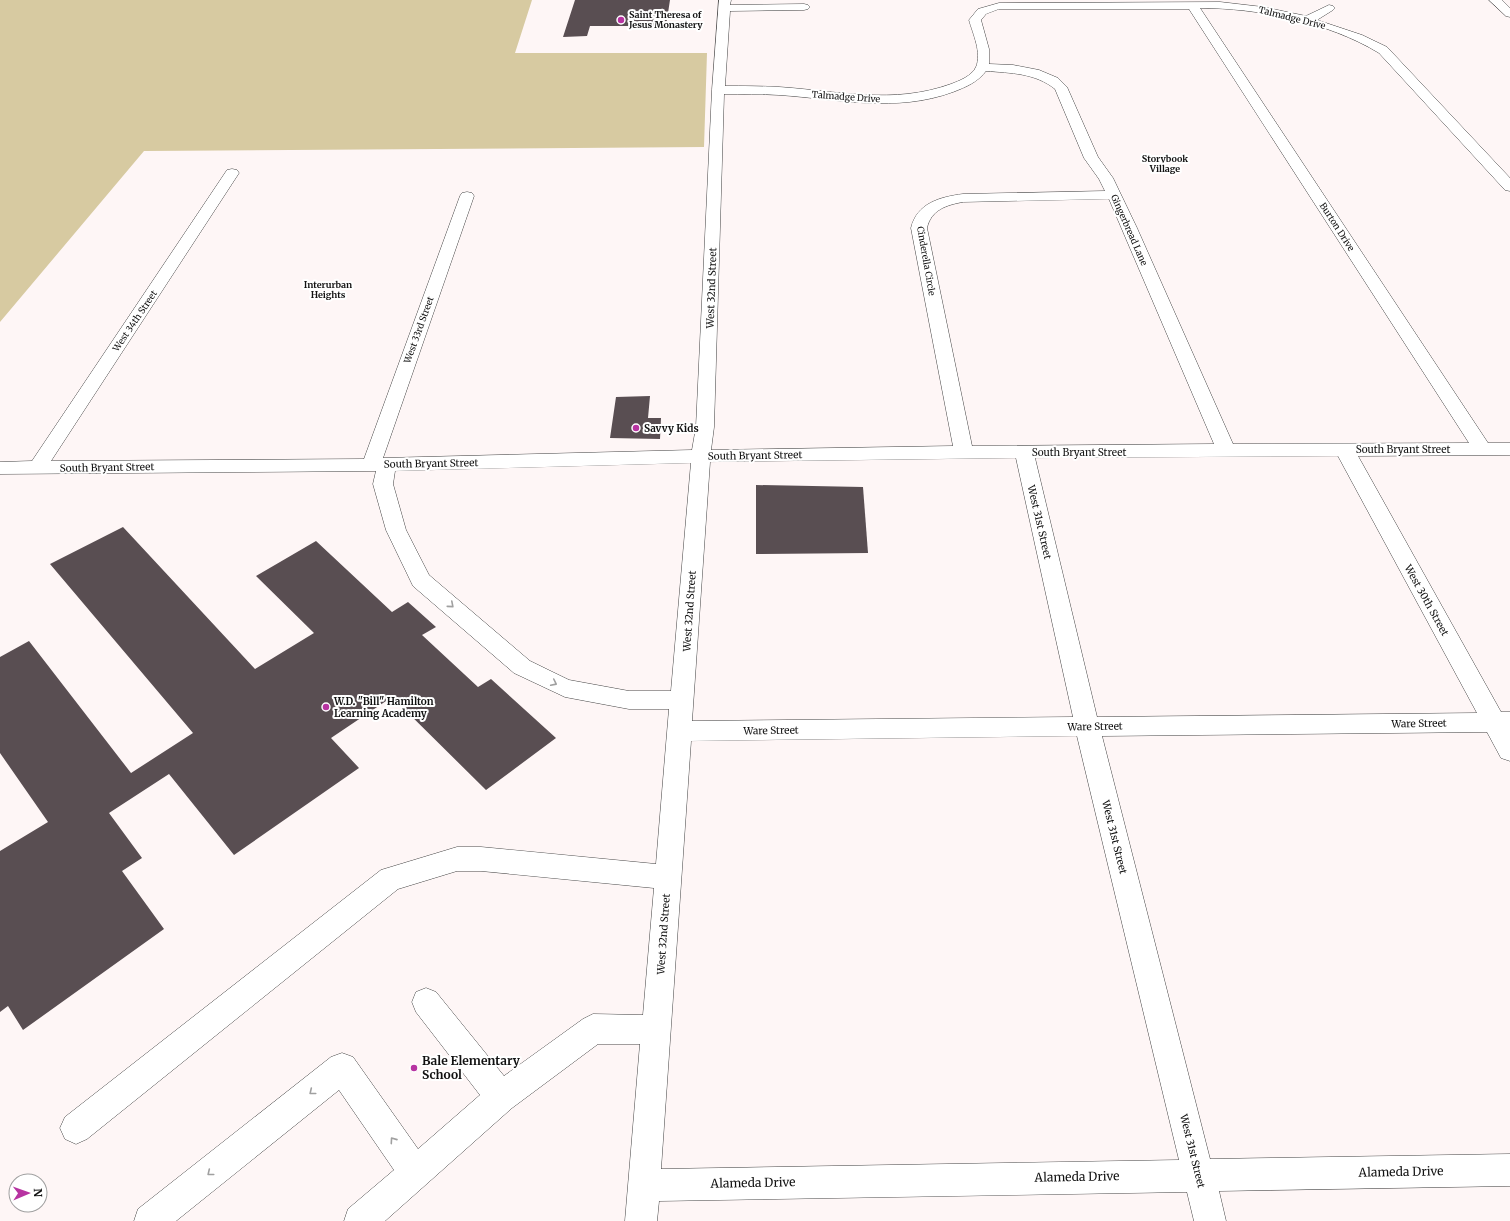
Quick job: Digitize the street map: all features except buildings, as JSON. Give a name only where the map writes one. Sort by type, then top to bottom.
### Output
[{"type":"street","points":[[1494,0],[1510,14]]},
{"type":"street","points":[[725,4],[804,7]]},
{"type":"street","name":"West 32nd Street","points":[[641,1221],[681,700],[701,456],[705,427],[718,90],[725,4]]},
{"type":"street","name":"Talmadge Drive","points":[[718,90],[781,91],[854,99],[880,100],[939,93],[973,77],[982,67],[984,54],[983,45],[976,20],[980,13],[990,8],[1012,5],[1220,5],[1252,8],[1308,20],[1364,39],[1383,50],[1510,187]]},
{"type":"street","name":"Burton Drive","points":[[1192,5],[1482,449]]},
{"type":"street","points":[[1308,20],[1329,8]]},
{"type":"street","name":"Gingerbread Lane","points":[[982,67],[1031,72],[1045,77],[1061,87],[1091,158],[1106,178],[1129,228],[1226,450]]},
{"type":"street","name":"West 34th Street","points":[[37,468],[232,173]]},
{"type":"street","name":"Cinderella Circle","points":[[964,452],[919,228],[920,220],[923,214],[939,203],[962,198],[1113,195]]},
{"type":"street","name":"West 33rd Street","points":[[467,196],[379,464],[396,530],[421,580],[522,667],[565,688],[629,700],[681,700]]},
{"type":"street","name":"South Bryant Street","points":[[0,468],[379,464],[701,456],[964,452],[1510,449]]},
{"type":"street","name":"West 30th Street","points":[[1344,450],[1502,722],[1510,751]]},
{"type":"street","name":"West 31st Street","points":[[1024,452],[1087,726],[1210,1221]]},
{"type":"street","name":"Ware Street","points":[[679,731],[1502,722]]},
{"type":"street","points":[[76,1128],[390,879],[456,859],[481,859],[668,877]]},
{"type":"street","points":[[426,1002],[501,1097]]},
{"type":"street","points":[[364,1219],[501,1097],[593,1029],[656,1030]]},
{"type":"street","points":[[150,1221],[342,1068],[415,1172]]},
{"type":"street","name":"Alameda Drive","points":[[644,1185],[1510,1170]]},
{"type":"shaded area","points":[[0,0],[532,0],[515,53],[707,53],[704,147],[144,151],[0,322]]},
{"type":"place","name":"Saint Theresa of Jesus Monastery","points":[[621,20]]},
{"type":"place","name":"Savvy Kids","points":[[636,428]]},
{"type":"place","name":"W.D. \"Bill\" Hamilton Learning Academy","points":[[326,707]]},
{"type":"place","name":"Bale Elementary School","points":[[414,1068]]},
{"type":"district","name":"Storybook Village","points":[[1165,164]]},
{"type":"district","name":"Interurban Heights","points":[[328,290]]}]
